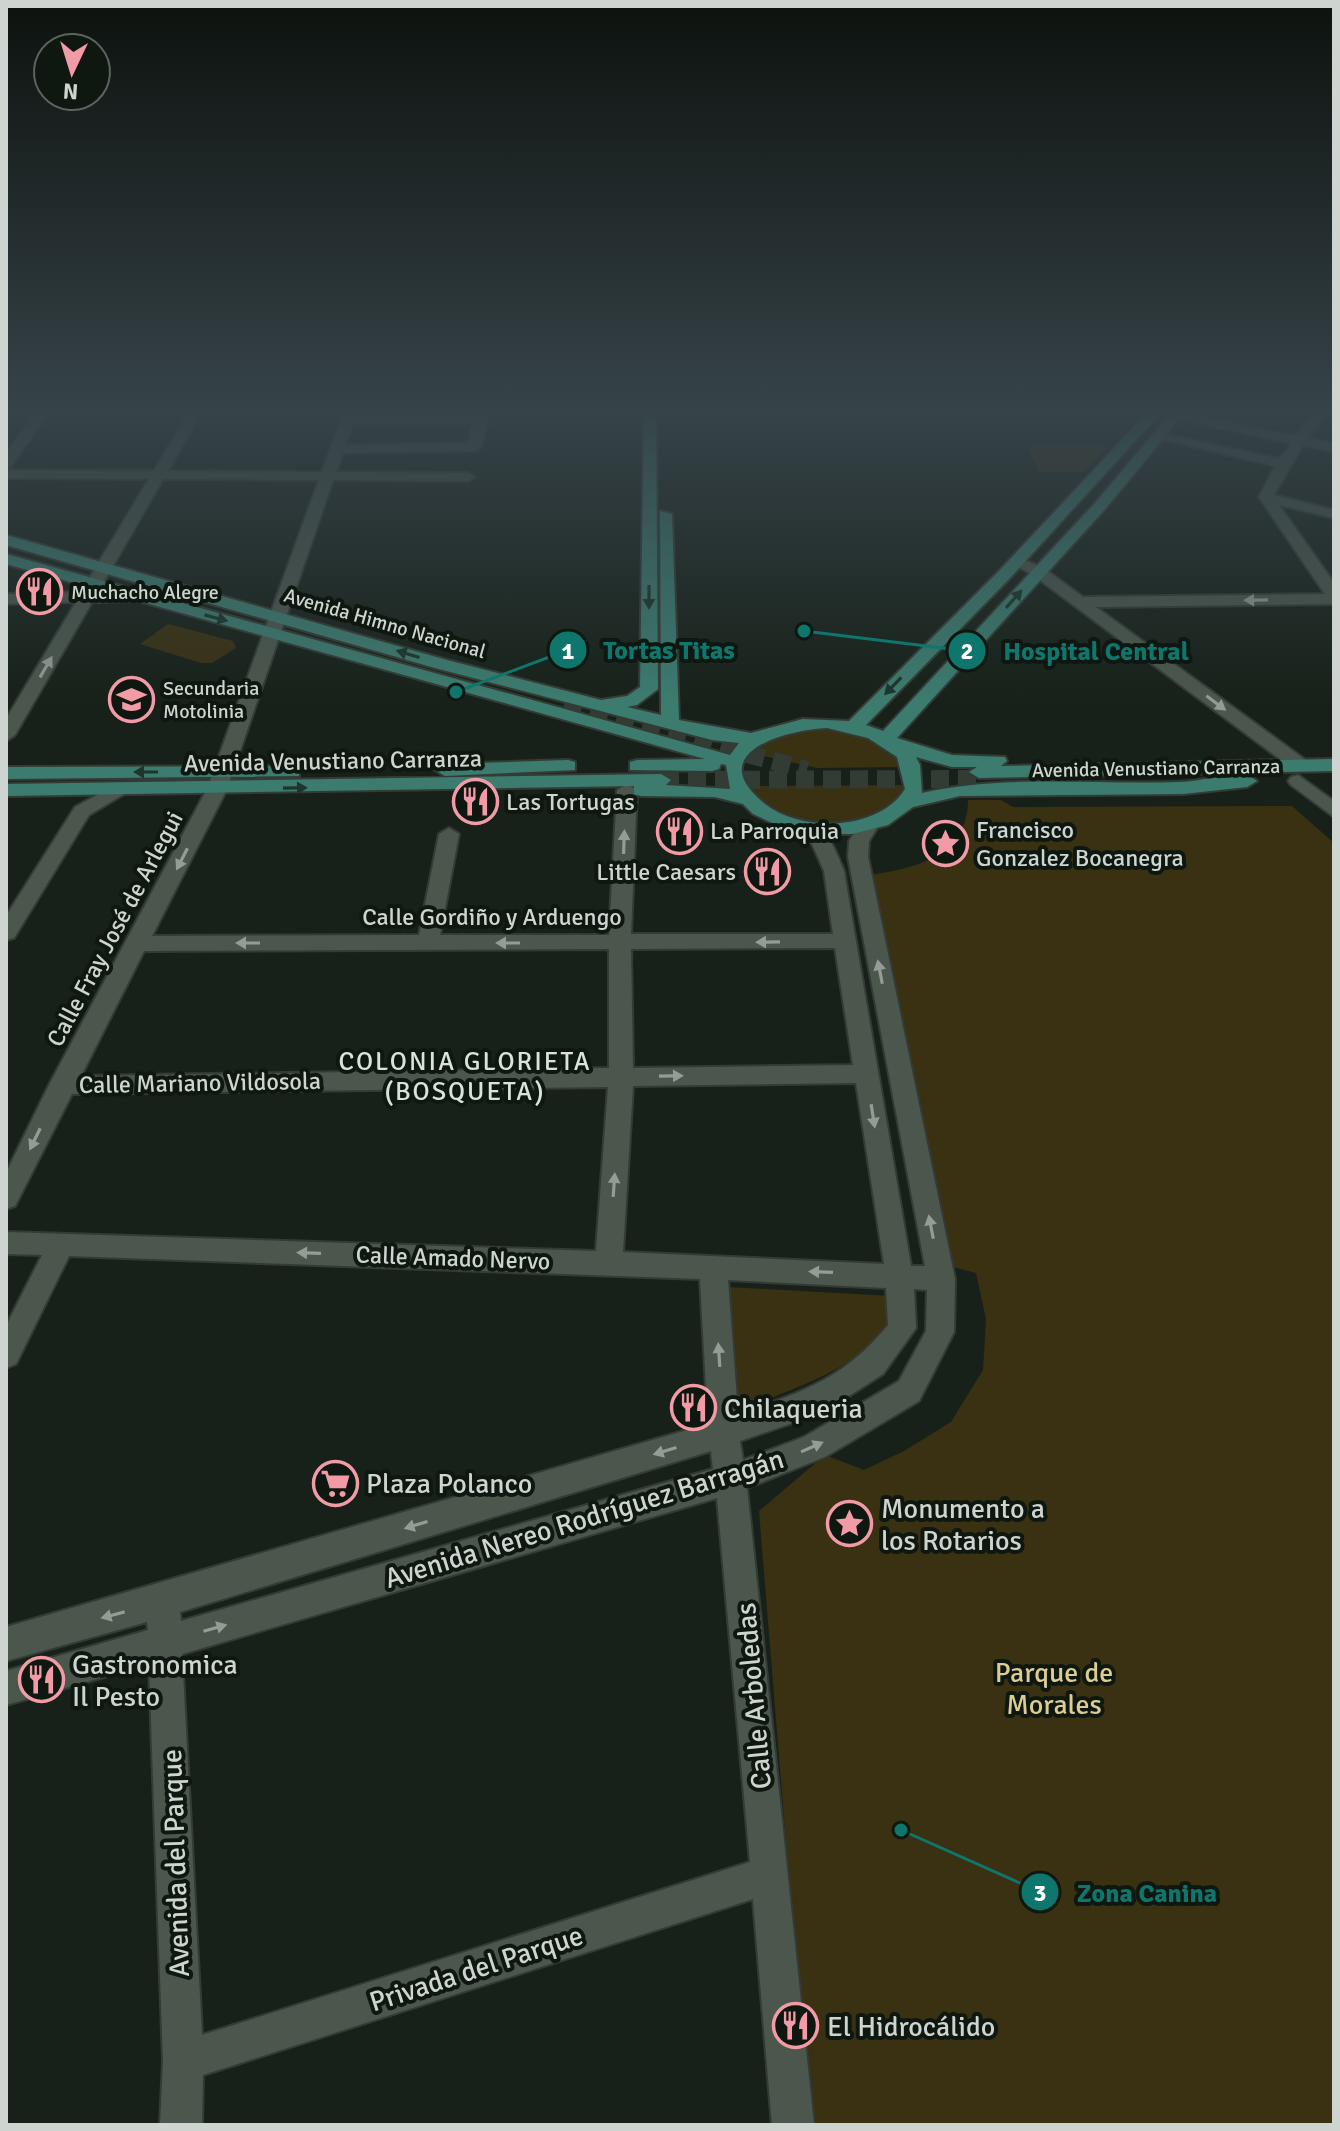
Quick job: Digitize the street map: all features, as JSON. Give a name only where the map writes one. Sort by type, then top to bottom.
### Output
[{"type":"main road","points":[[657,506],[670,723]]},
{"type":"main road","points":[[593,702],[631,701],[649,689],[659,506]]},
{"type":"main road","points":[[854,727],[1067,506]]},
{"type":"main road","points":[[891,743],[1098,506]]},
{"type":"main road","name":"Avenida Himno Nacional","points":[[6,540],[104,567],[598,725],[735,763]]},
{"type":"main road","points":[[6,559],[90,591]]},
{"type":"main road","name":"Avenida Himno Nacional","points":[[134,596],[280,625],[712,734],[755,739]]},
{"type":"main road","points":[[441,664],[564,705]]},
{"type":"main road","points":[[891,743],[909,760],[915,775],[914,790],[906,803],[890,816],[869,825],[843,829],[805,828],[764,813],[746,799],[735,782],[735,763],[755,739],[775,729],[800,724],[854,727],[891,743],[952,761],[1173,761],[1228,767]]},
{"type":"main road","points":[[598,725],[642,751],[634,760],[616,766]]},
{"type":"main road","points":[[428,778],[496,766],[735,763]]},
{"type":"main road","name":"Avenida Venustiano Carranza","points":[[1334,765],[1299,773],[1250,781],[980,775],[1228,767],[1299,773],[1334,781]]},
{"type":"main road","name":"Avenida Venustiano Carranza","points":[[6,773],[221,781],[661,777]]},
{"type":"main road","points":[[428,778],[490,790],[716,791],[746,799]]},
{"type":"main road","name":"Avenida Venustiano Carranza","points":[[6,790],[117,790],[221,781]]},
{"type":"main road","points":[[906,803],[960,790],[1183,788],[1250,781]]},
{"type":"street","points":[[6,735],[138,506]]},
{"type":"street","name":"Calle Fray José de Arlegui","points":[[6,1198],[61,1085],[138,944],[221,781],[322,506]]},
{"type":"street","points":[[1272,506],[1334,597]]},
{"type":"street","points":[[1304,506],[1334,514]]},
{"type":"street","points":[[1016,561],[1039,572],[1080,602],[1299,773],[1334,811]]},
{"type":"street","points":[[6,599],[90,591],[134,596]]},
{"type":"street","points":[[1080,602],[1334,597]]},
{"type":"street","points":[[8,920],[68,809],[71,798],[64,790]]},
{"type":"street","points":[[8,920],[82,811],[117,790]]},
{"type":"street","points":[[609,1263],[621,1076],[620,943],[627,790]]},
{"type":"street","name":"Avenida Nereo Rodríguez Barragán","points":[[6,1688],[731,1479],[814,1447],[909,1391],[940,1332],[941,1279],[860,870],[856,844],[859,835],[869,825]]},
{"type":"street","name":"Avenida Nereo Rodríguez Barragán","points":[[6,1644],[163,1601],[724,1433],[814,1402],[873,1365],[902,1328],[899,1275],[834,871],[821,841],[805,828]]},
{"type":"street","points":[[428,943],[449,834]]},
{"type":"street","name":"Calle Gordiño y Arduengo","points":[[138,944],[846,941]]},
{"type":"street","name":"Calle Mariano Vildosola","points":[[61,1085],[867,1074]]},
{"type":"street","name":"Calle Amado Nervo","points":[[6,1243],[609,1263],[941,1279]]},
{"type":"street","points":[[6,1355],[61,1245]]},
{"type":"street","name":"Calle Arboledas","points":[[713,1268],[724,1433],[731,1479],[793,2125]]},
{"type":"street","name":"Avenida del Parque","points":[[163,1601],[183,2061],[181,2125]]},
{"type":"street","name":"Privada del Parque","points":[[183,2061],[769,1875]]},
{"type":"green space","points":[[168,624],[233,641],[236,648],[212,663],[201,663],[140,644]]},
{"type":"green space","points":[[826,728],[859,734],[881,743],[891,749],[901,767],[817,768],[750,753],[775,737],[795,731]]},
{"type":"green space","points":[[903,785],[900,796],[885,808],[851,821],[831,823],[792,819],[775,812],[760,801],[749,786]]},
{"type":"green space","name":"Parque de Morales","points":[[968,800],[1001,800],[1013,807],[1292,806],[1334,843],[1334,2125],[809,2125],[759,1511],[825,1455],[864,1470],[904,1451],[951,1422],[983,1370],[986,1319],[976,1273],[949,1266],[869,875],[904,868],[936,856],[959,834],[966,819]]},
{"type":"green space","points":[[728,1287],[892,1296],[895,1322],[879,1339],[843,1365],[801,1386],[736,1411]]},
{"type":"tunnel","points":[[564,705],[807,770]]},
{"type":"tunnel","points":[[661,780],[980,779]]},
{"type":"place","name":"Muchacho Alegre","points":[[40,592]]},
{"type":"place","name":"Hospital Central","points":[[804,631]]},
{"type":"place","name":"Tortas Titas","points":[[456,692]]},
{"type":"place","name":"Secundaria Motolinia","points":[[132,700]]},
{"type":"place","name":"Las Tortugas","points":[[475,802]]},
{"type":"place","name":"La Parroquia","points":[[679,831]]},
{"type":"place","name":"Francisco Gonzalez Bocanegra","points":[[945,844]]},
{"type":"place","name":"Little Caesars","points":[[767,872]]},
{"type":"place","name":"Chilaqueria","points":[[693,1408]]},
{"type":"place","name":"Plaza Polanco","points":[[335,1483]]},
{"type":"place","name":"Monumento a los Rotarios","points":[[850,1524]]},
{"type":"place","name":"Gastronomica Il Pesto","points":[[41,1680]]},
{"type":"place","name":"Zona Canina","points":[[901,1830]]},
{"type":"place","name":"El Hidrocálido","points":[[796,2026]]},
{"type":"district","name":"COLONIA GLORIETA (BOSQUETA)","points":[[465,1076]]}]
